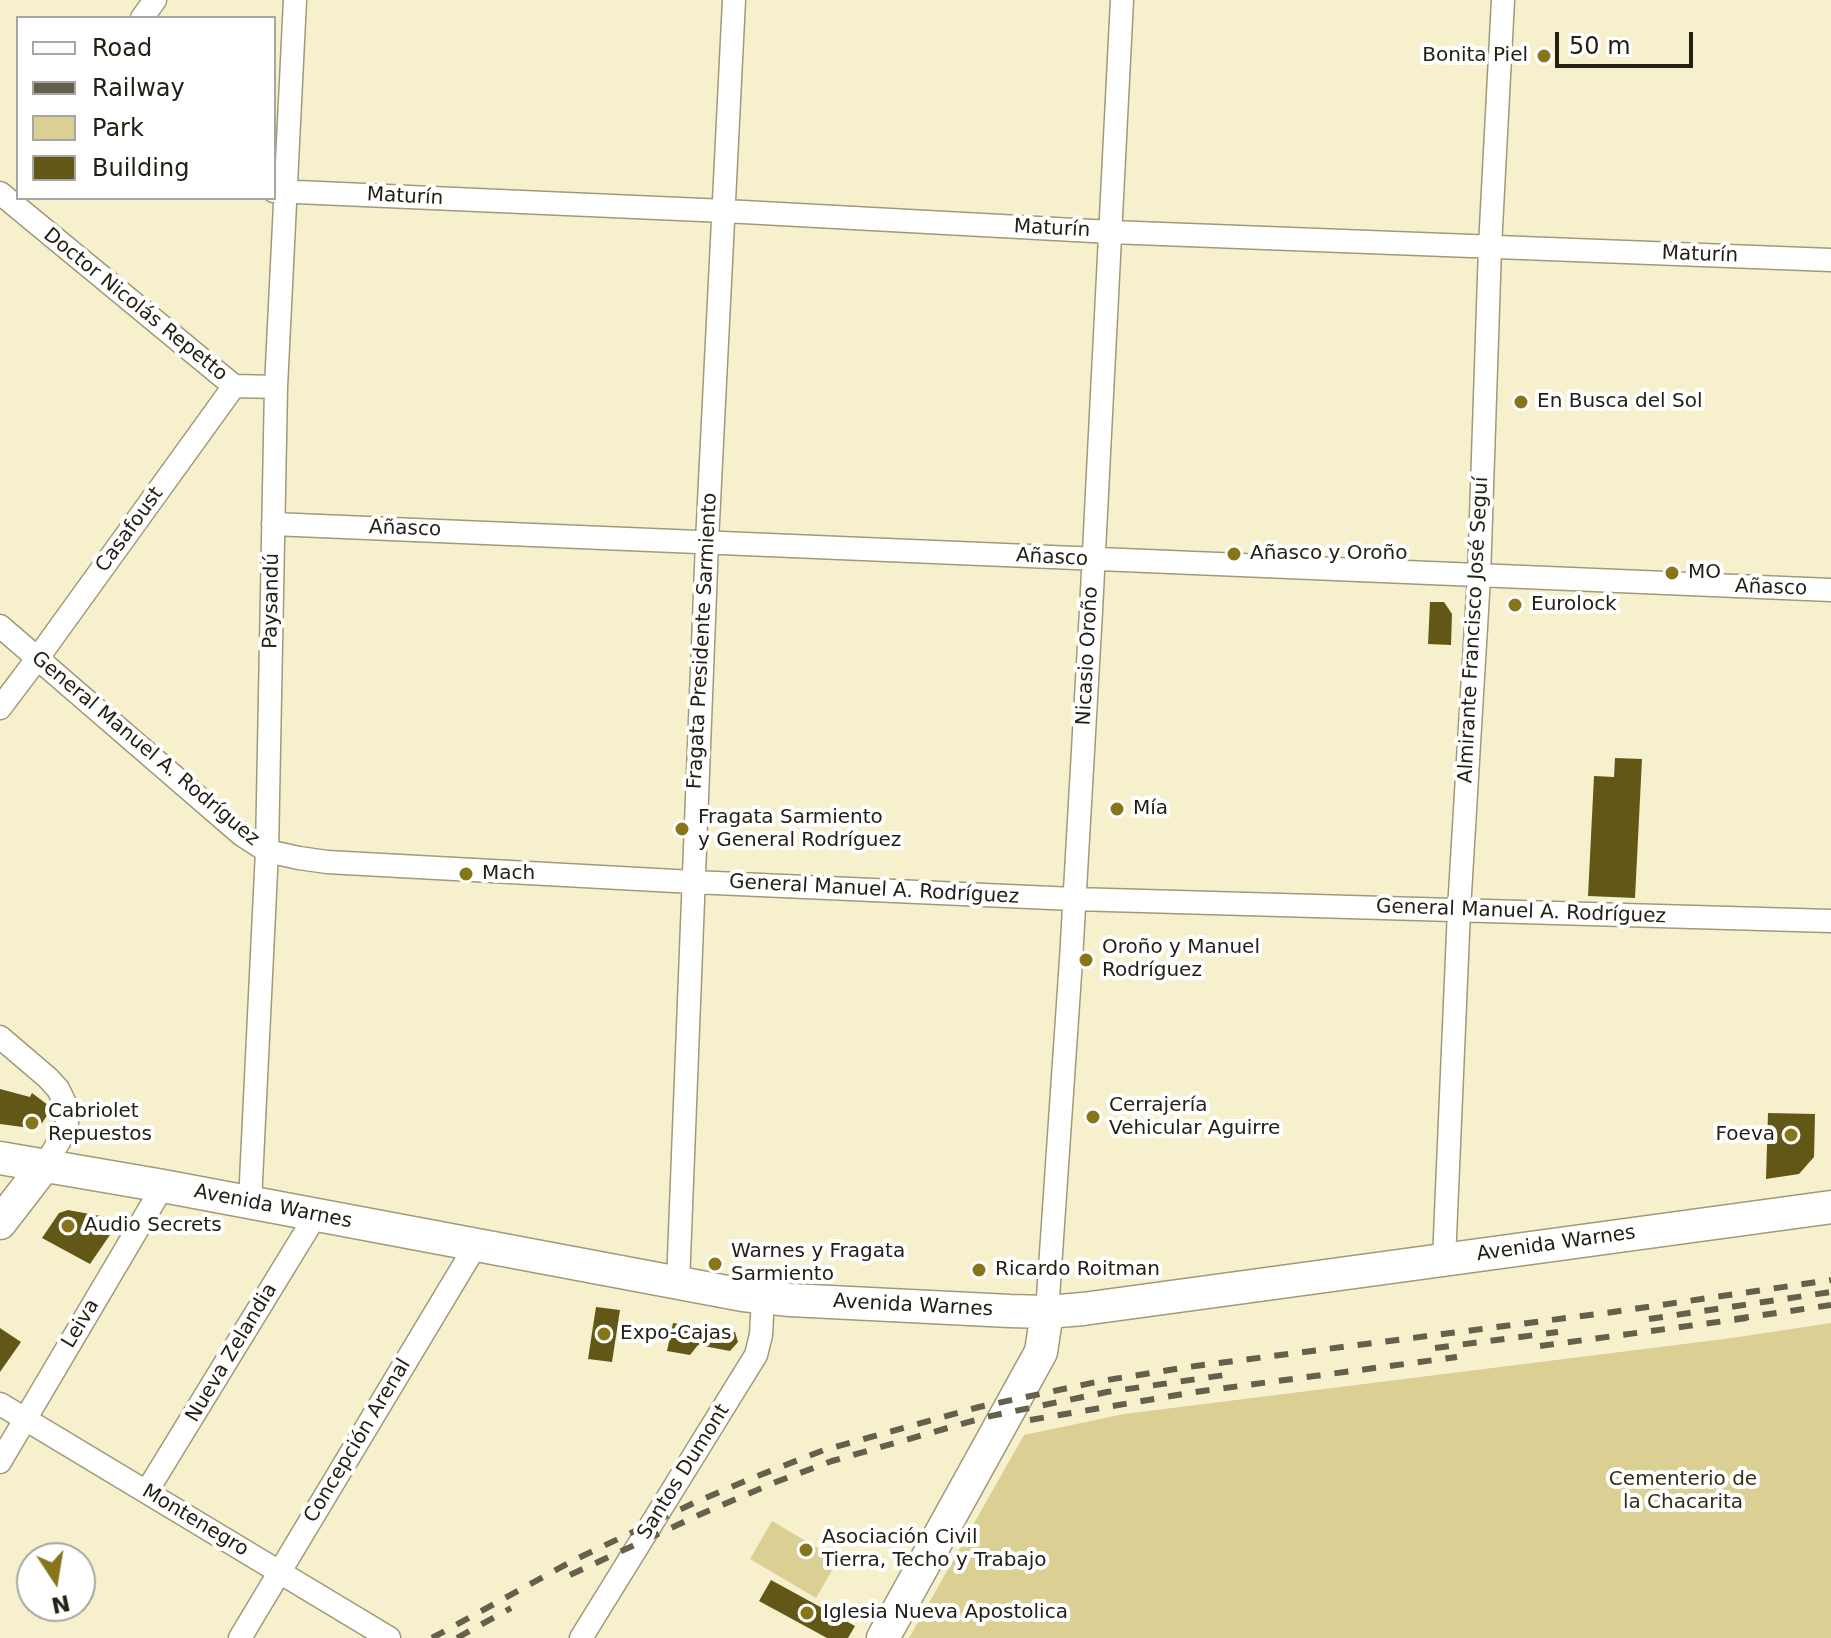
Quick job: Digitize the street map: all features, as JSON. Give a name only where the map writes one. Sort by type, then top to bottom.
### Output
[{"type":"main road","name":"Avenida Warnes","points":[[0,1158],[763,1297],[1047,1312],[1831,1207]]},
{"type":"main road","points":[[0,1223],[44,1166]]},
{"type":"main road","points":[[883,1638],[1041,1352],[1047,1312]]},
{"type":"street","name":"Paysandú","points":[[250,1202],[267,851],[280,191],[295,0]]},
{"type":"street","name":"Fragata Presidente Sarmiento","points":[[678,1283],[707,542],[734,0]]},
{"type":"street","name":"Nicasio Oroño","points":[[1047,1312],[1094,560],[1122,0]]},
{"type":"street","name":"Almirante Francisco José Seguí","points":[[1444,1260],[1459,910],[1479,577],[1490,247],[1503,0]]},
{"type":"street","name":"Maturín","points":[[280,191],[1111,232],[1831,260]]},
{"type":"street","name":"Doctor Nicolás Repetto","points":[[6,197],[234,386]]},
{"type":"street","points":[[234,386],[276,387]]},
{"type":"street","name":"Casafoust","points":[[0,708],[234,386]]},
{"type":"street","name":"Añasco","points":[[273,524],[1831,590]]},
{"type":"street","name":"General Manuel A. Rodríguez","points":[[0,626],[242,835],[267,851],[327,862],[1074,899],[1831,921]]},
{"type":"street","points":[[0,1037],[48,1078],[66,1105],[67,1123],[44,1166]]},
{"type":"street","name":"Leiva","points":[[0,1462],[163,1186]]},
{"type":"street","name":"Nueva Zelandia","points":[[147,1491],[316,1215]]},
{"type":"street","name":"Concepción Arenal","points":[[240,1638],[476,1245]]},
{"type":"street","name":"Santos Dumont","points":[[581,1638],[756,1355],[761,1335],[763,1297]]},
{"type":"street","name":"Montenegro","points":[[0,1404],[389,1638]]},
{"type":"green space","name":"Cementerio de la Chacarita","points":[[1831,1323],[1831,1638],[909,1638],[1024,1435],[1124,1414]]},
{"type":"green space","points":[[772,1521],[838,1560],[816,1598],[750,1559]]},
{"type":"building","points":[[1430,602],[1444,602],[1452,614],[1451,645],[1428,644]]},
{"type":"building","points":[[1615,758],[1642,759],[1635,898],[1588,896],[1594,776],[1614,777]]},
{"type":"building","points":[[0,1089],[30,1097],[32,1093],[52,1108],[38,1129],[0,1124]]},
{"type":"building","name":"Foeva","points":[[1768,1113],[1815,1114],[1814,1157],[1799,1174],[1766,1179]]},
{"type":"building","points":[[68,1210],[111,1218],[114,1229],[90,1264],[42,1238],[59,1213]]},
{"type":"building","name":"Expo-Cajas","points":[[596,1307],[620,1310],[612,1362],[588,1359]]},
{"type":"building","points":[[673,1323],[735,1332],[738,1342],[730,1351],[698,1345],[690,1355],[667,1351]]},
{"type":"building","points":[[0,1328],[21,1342],[0,1372]]},
{"type":"building","name":"Iglesia Nueva Apostolica","points":[[771,1580],[855,1626],[848,1638],[827,1638],[759,1601]]},
{"type":"railway","points":[[432,1638],[574,1560],[755,1477],[824,1450],[979,1407],[1101,1381],[1188,1367],[1613,1312],[1831,1280]]},
{"type":"railway","points":[[1649,1319],[1831,1292]]},
{"type":"railway","points":[[1735,1319],[1831,1305]]},
{"type":"railway","points":[[1540,1346],[1747,1318]]},
{"type":"railway","points":[[1435,1348],[1558,1332]]},
{"type":"railway","points":[[1030,1420],[1195,1392],[1457,1357]]},
{"type":"railway","points":[[570,1575],[701,1514],[832,1461],[986,1417],[1107,1392],[1225,1375]]},
{"type":"railway","points":[[457,1638],[511,1608]]},
{"type":"place","name":"Bonita Piel","points":[[1544,56]]},
{"type":"place","name":"En Busca del Sol","points":[[1521,402]]},
{"type":"place","name":"Añasco y Oroño","points":[[1234,554]]},
{"type":"place","name":"MO","points":[[1672,573]]},
{"type":"place","name":"Eurolock","points":[[1515,605]]},
{"type":"place","name":"Mía","points":[[1117,809]]},
{"type":"place","name":"Fragata Sarmiento y General Rodríguez","points":[[682,829]]},
{"type":"place","name":"Mach","points":[[466,874]]},
{"type":"place","name":"Oroño y Manuel Rodríguez","points":[[1086,960]]},
{"type":"place","name":"Cerrajería Vehicular Aguirre","points":[[1093,1117]]},
{"type":"place","name":"Cabriolet Repuestos","points":[[32,1123]]},
{"type":"place","name":"Foeva","points":[[1791,1135]]},
{"type":"place","name":"Audio Secrets","points":[[68,1226]]},
{"type":"place","name":"Warnes y Fragata Sarmiento","points":[[715,1264]]},
{"type":"place","name":"Ricardo Roitman","points":[[979,1270]]},
{"type":"place","name":"Expo-Cajas","points":[[604,1334]]},
{"type":"place","name":"Asociación Civil Tierra, Techo y Trabajo","points":[[806,1550]]},
{"type":"place","name":"Iglesia Nueva Apostolica","points":[[807,1613]]}]
